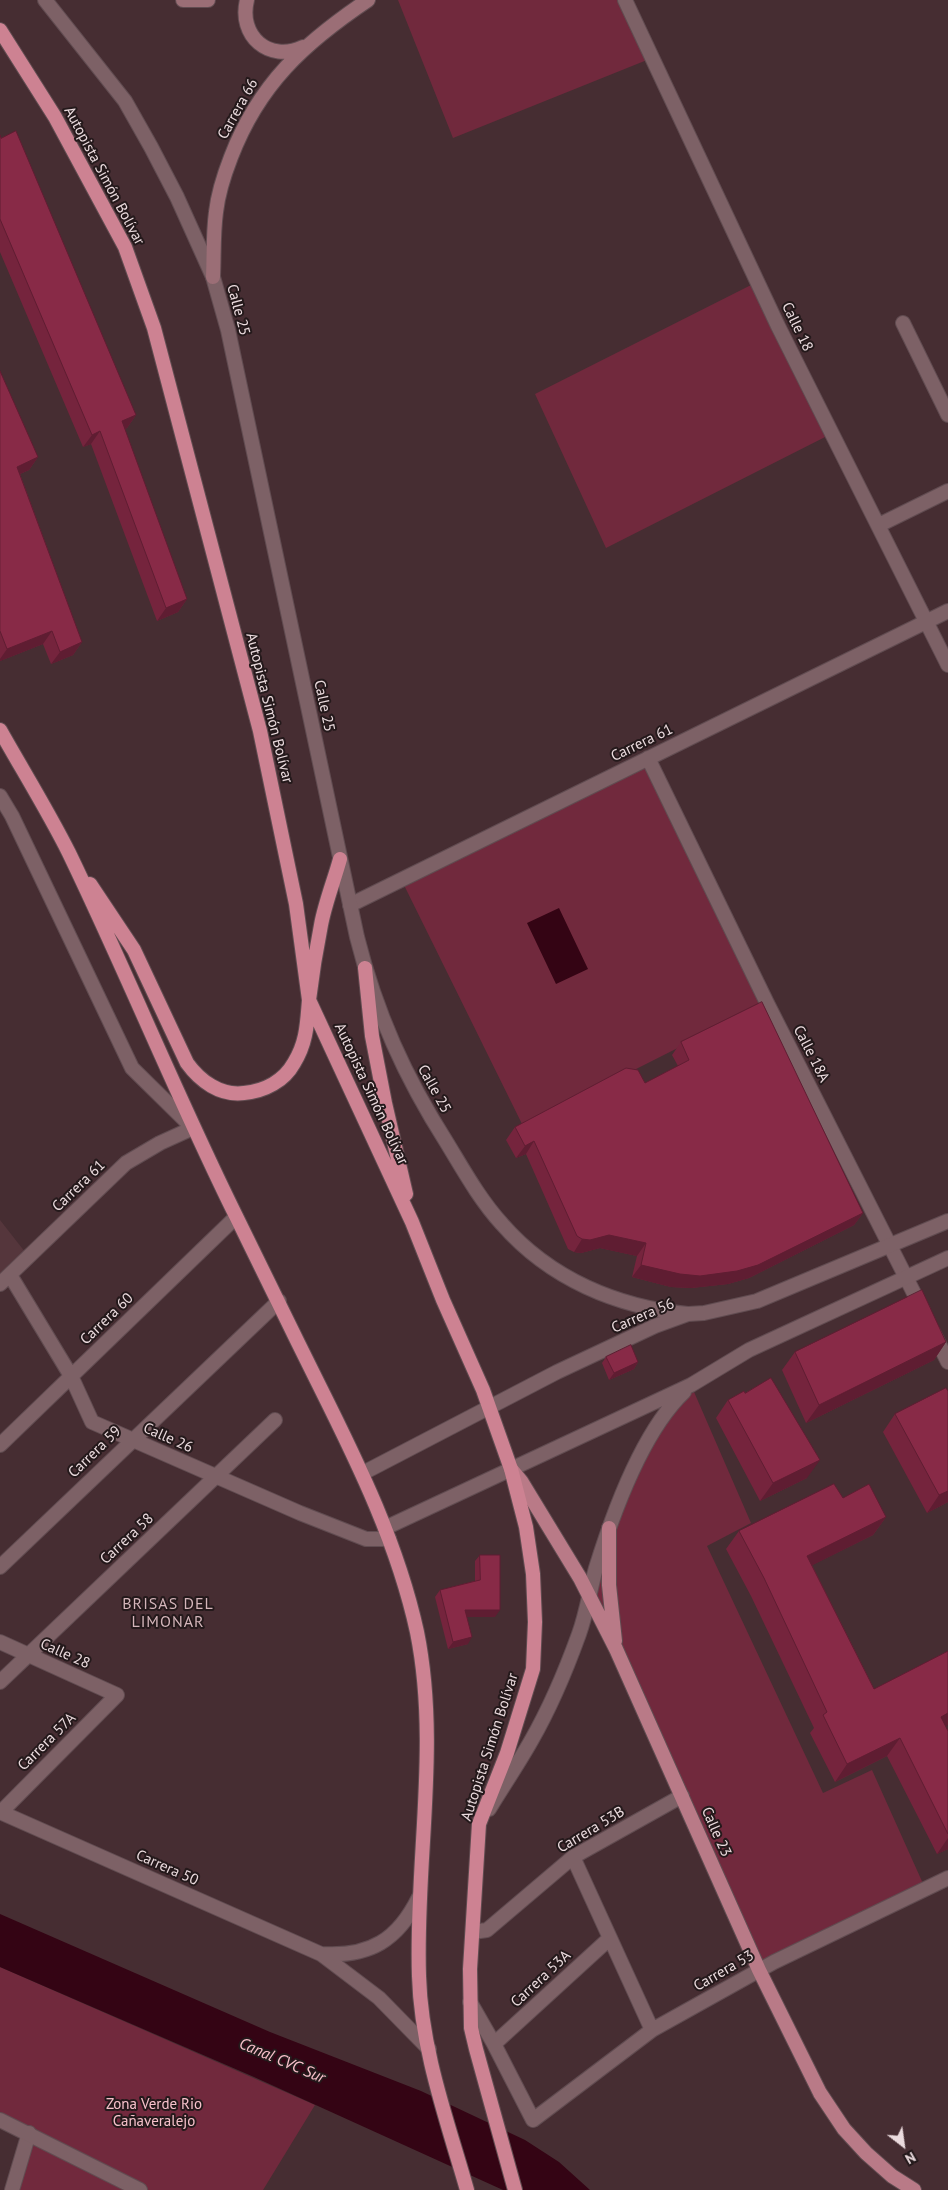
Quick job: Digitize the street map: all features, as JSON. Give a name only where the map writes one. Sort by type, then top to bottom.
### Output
[{"type":"highway","name":"Autopista Simón Bolívar","points":[[0,30],[55,117],[125,247],[154,328],[260,732],[296,904],[309,1000],[412,1222],[489,1407],[511,1469],[526,1527],[533,1574],[536,1622],[533,1669],[508,1753],[479,1824],[474,1932],[470,1969],[472,2028],[484,2083],[515,2190]]},
{"type":"highway","points":[[0,730],[67,850],[134,950],[187,1063],[194,1073],[207,1084],[223,1091],[242,1094],[263,1090],[281,1079],[294,1063],[307,1032],[309,1000],[322,923],[340,859]]},
{"type":"highway","points":[[67,850],[193,1128],[362,1473],[387,1534],[410,1601],[424,1681],[428,1751],[420,1897],[419,1978],[422,2018],[435,2077],[467,2190]]},
{"type":"highway","points":[[364,968],[372,1036],[412,1222]]},
{"type":"main road","points":[[183,0],[208,0]]},
{"type":"main road","points":[[248,0],[245,14],[248,30],[260,44],[268,49],[287,52],[305,46],[312,40]]},
{"type":"main road","name":"Carrera 66","points":[[212,277],[216,211],[226,171],[236,142],[246,122],[280,72],[312,40],[368,0]]},
{"type":"main road","name":"Calle 23","points":[[511,1469],[521,1481],[580,1578],[588,1598],[616,1649],[759,1970],[820,2093],[844,2128],[866,2153],[892,2176],[914,2190]]},
{"type":"main road","points":[[609,1528],[609,1585],[616,1649]]},
{"type":"street","name":"Calle 25","points":[[45,0],[125,102],[177,197],[212,277],[228,330],[364,968],[388,1036],[420,1101],[473,1186],[502,1224],[535,1256],[560,1273],[594,1291],[639,1307],[688,1314]]},
{"type":"street","name":"Calle 18","points":[[625,0],[778,326],[948,665]]},
{"type":"street","points":[[903,322],[948,414]]},
{"type":"street","points":[[879,525],[948,491]]},
{"type":"street","name":"Carrera 61","points":[[350,905],[948,612]]},
{"type":"street","name":"Calle 18A","points":[[648,758],[948,1362]]},
{"type":"street","points":[[0,796],[12,816],[132,1068],[193,1128]]},
{"type":"street","name":"Carrera 61","points":[[5,1280],[126,1163],[160,1143],[193,1128]]},
{"type":"street","name":"Carrera 60","points":[[0,1445],[236,1217]]},
{"type":"street","name":"Carrera 56","points":[[362,1473],[557,1372],[655,1326],[688,1314],[720,1310],[757,1301],[948,1221]]},
{"type":"street","points":[[387,1534],[511,1469],[691,1385],[750,1350],[905,1276],[948,1258]]},
{"type":"street","name":"Calle 26","points":[[5,1280],[71,1376],[92,1422],[366,1539],[387,1534]]},
{"type":"street","name":"Carrera 59","points":[[0,1567],[278,1301]]},
{"type":"street","points":[[479,1824],[532,1741],[548,1707],[580,1633],[588,1598],[609,1528],[623,1492],[660,1421],[674,1402],[691,1385]]},
{"type":"street","name":"Carrera 58","points":[[0,1682],[275,1420]]},
{"type":"street","name":"Calle 28","points":[[0,1642],[117,1695]]},
{"type":"street","name":"Carrera 57A","points":[[0,1812],[117,1695]]},
{"type":"street","name":"Carrera 53B","points":[[474,1932],[487,1930],[573,1857],[682,1796]]},
{"type":"street","name":"Carrera 50","points":[[0,1812],[321,1954],[378,1998],[429,2049]]},
{"type":"street","points":[[573,1857],[652,2030]]},
{"type":"street","name":"Carrera 53","points":[[494,2044],[533,2120],[652,2030],[759,1970],[948,1878]]},
{"type":"street","name":"Carrera 50","points":[[321,1954],[341,1955],[354,1953],[380,1944],[397,1931],[410,1916],[420,1897]]},
{"type":"street","name":"Carrera 53A","points":[[494,2044],[610,1938]]},
{"type":"street","points":[[470,2002],[494,2044]]},
{"type":"street","points":[[0,2120],[140,2190]]},
{"type":"street","points":[[12,2190],[29,2133]]},
{"type":"shaded area","points":[[0,1220],[29,1257],[0,1284]]},
{"type":"green space","points":[[398,0],[625,0],[652,58],[453,138]]},
{"type":"green space","points":[[757,282],[831,434],[606,548],[535,394]]},
{"type":"green space","points":[[648,758],[767,1003],[523,1126],[401,879]]},
{"type":"green space","points":[[691,1385],[751,1523],[707,1546],[823,1793],[872,1770],[925,1888],[759,1970],[588,1598],[641,1456]]},
{"type":"green space","name":"Zona Verde Rio Cañaveralejo","points":[[0,1967],[315,2105],[263,2190],[12,2190],[29,2133],[0,2120]]},
{"type":"water","points":[[559,908],[588,969],[556,984],[527,923]]},
{"type":"water","name":"Canal CVC Sur","points":[[0,1914],[270,2032],[421,2091],[525,2140],[559,2162],[590,2190],[503,2190],[254,2077],[0,1967]]},
{"type":"building","points":[[16,131],[136,415],[122,421],[187,599],[166,608],[100,431],[92,435],[0,219],[0,135],[1,138]]},
{"type":"building","points":[[0,371],[38,457],[17,467],[82,642],[60,652],[52,631],[7,649],[0,631]]},
{"type":"building","points":[[762,1002],[863,1213],[758,1265],[737,1271],[700,1276],[680,1274],[641,1265],[646,1243],[609,1235],[590,1240],[577,1236],[534,1141],[525,1146],[515,1127],[626,1068],[638,1070],[645,1083],[689,1060],[681,1042]]},
{"type":"building","points":[[922,1290],[946,1342],[819,1405],[795,1352]]},
{"type":"building","points":[[631,1345],[638,1362],[614,1373],[606,1357]]},
{"type":"building","points":[[771,1378],[820,1460],[773,1483],[728,1400],[744,1391],[745,1393]]},
{"type":"building","points":[[946,1388],[948,1391],[948,1491],[939,1495],[895,1414]]},
{"type":"building","points":[[834,1484],[843,1498],[869,1484],[886,1517],[807,1556],[874,1689],[948,1651],[948,1713],[941,1717],[948,1731],[948,1834],[900,1738],[847,1764],[823,1715],[827,1712],[764,1578],[739,1531]]},
{"type":"building","points":[[480,1555],[500,1555],[500,1610],[465,1610],[472,1637],[453,1642],[440,1590],[480,1580]]},
{"type":"district","name":"BRISAS DEL LIMONAR","points":[[168,1613]]}]
